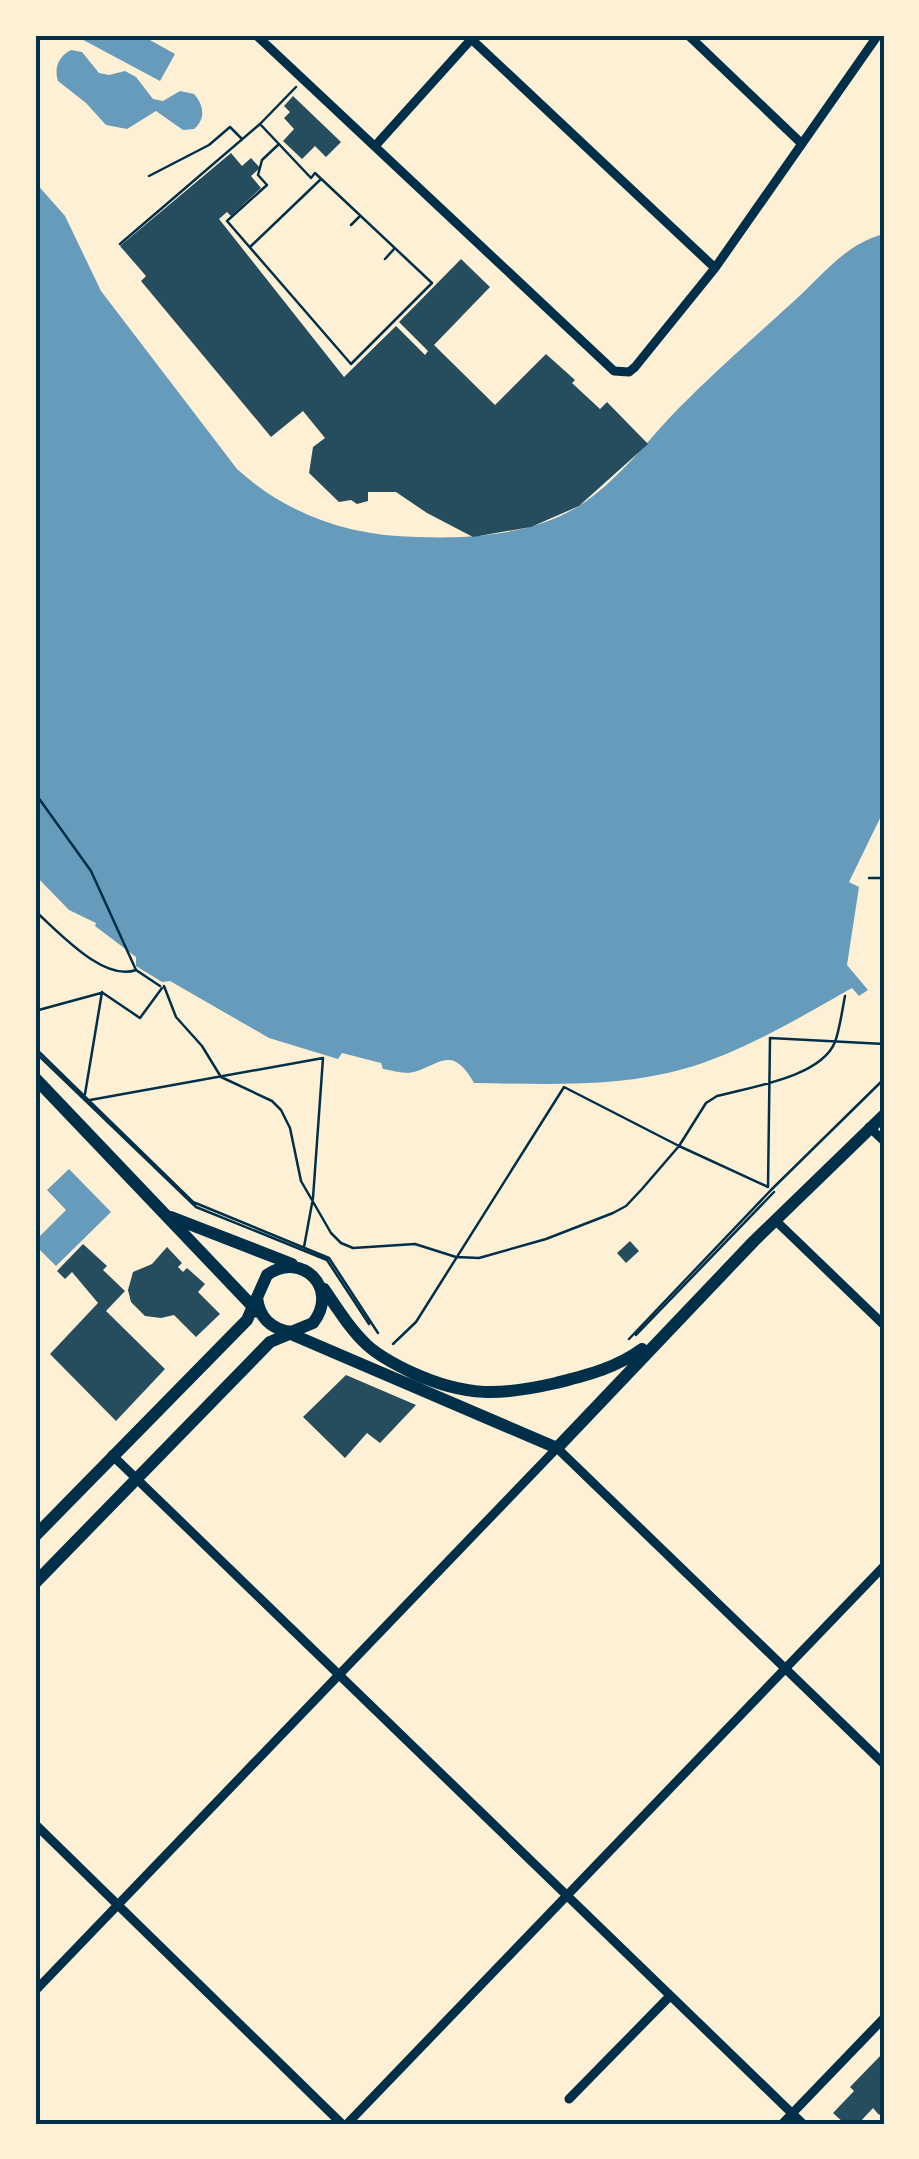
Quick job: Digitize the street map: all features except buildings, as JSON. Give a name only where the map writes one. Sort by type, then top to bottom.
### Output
[{"type":"main road","points":[[35,1078],[258,1307],[291,1332],[557,1448],[664,1333],[884,1112]]},
{"type":"main road","points":[[168,1216],[306,1270],[362,1340],[381,1356],[431,1381],[475,1393],[513,1392],[612,1367],[664,1333]]},
{"type":"main road","points":[[35,1536],[258,1307],[267,1276],[281,1267],[297,1266]]},
{"type":"main road","points":[[35,1584],[270,1342],[319,1316],[324,1300],[319,1283]]},
{"type":"street","points":[[256,35],[614,371],[629,372],[716,268],[878,35]]},
{"type":"street","points":[[688,35],[801,143]]},
{"type":"street","points":[[376,145],[471,36],[716,268]]},
{"type":"street","points":[[869,1128],[884,1141]]},
{"type":"street","points":[[775,1220],[884,1325]]},
{"type":"street","points":[[35,1991],[557,1448],[884,1764]]},
{"type":"street","points":[[112,1456],[802,2124]]},
{"type":"street","points":[[35,1824],[344,2124],[884,1566]]},
{"type":"street","points":[[569,2099],[670,1996]]},
{"type":"street","points":[[782,2124],[884,2018]]},
{"type":"path","points":[[120,244],[260,124],[305,80]]},
{"type":"path","points":[[260,124],[279,144],[311,178],[315,173],[432,283],[351,364],[228,221],[267,185],[258,175],[262,160],[279,144]]},
{"type":"path","points":[[149,176],[210,145],[230,127],[242,139]]},
{"type":"path","points":[[250,247],[321,179]]},
{"type":"path","points":[[350,225],[360,216]]},
{"type":"path","points":[[385,259],[395,248]]},
{"type":"path","points":[[35,792],[91,871],[136,970],[160,986]]},
{"type":"path","points":[[869,878],[884,878]]},
{"type":"path","points":[[35,912],[90,960],[129,973],[136,970]]},
{"type":"path","points":[[102,992],[140,1018],[164,986],[176,1016],[202,1046],[221,1077],[272,1100],[281,1110],[290,1128],[298,1173],[324,1224],[340,1243],[353,1248],[416,1244],[456,1257],[479,1258],[516,1249],[626,1206],[679,1146],[706,1102],[814,1066],[834,1044],[845,996]]},
{"type":"path","points":[[35,1011],[102,992]]},
{"type":"path","points":[[85,1099],[102,992]]},
{"type":"path","points":[[391,1349],[416,1322],[564,1087],[768,1187],[770,1038],[884,1044]]},
{"type":"path","points":[[35,1050],[193,1202],[329,1258],[391,1349],[399,1352]]},
{"type":"path","points":[[85,1099],[323,1058],[313,1198],[304,1248]]},
{"type":"path","points":[[620,1347],[884,1079]]},
{"type":"path","points":[[630,1342],[774,1192]]},
{"type":"path","points":[[304,1248],[330,1264],[382,1342]]},
{"type":"water","points":[[74,35],[141,35],[175,54],[160,81]]},
{"type":"water","points":[[71,50],[82,52],[99,73],[125,71],[136,77],[153,99],[163,101],[180,91],[194,94],[202,107],[200,121],[194,129],[183,130],[156,111],[127,129],[106,125],[58,81],[58,63]]},
{"type":"water","points":[[35,182],[65,216],[101,291],[237,469],[277,499],[321,520],[392,536],[501,533],[541,523],[579,506],[619,473],[691,396],[835,262],[858,245],[884,234],[884,810],[849,882],[859,887],[847,965],[868,990],[859,996],[852,988],[751,1043],[687,1068],[635,1079],[582,1083],[474,1083],[458,1063],[450,1060],[402,1073],[383,1069],[381,1063],[342,1053],[338,1059],[269,1038],[136,966],[136,957],[96,923],[69,910],[35,875]]},
{"type":"water","points":[[69,1169],[111,1212],[56,1266],[35,1241],[66,1210],[47,1190]]}]
